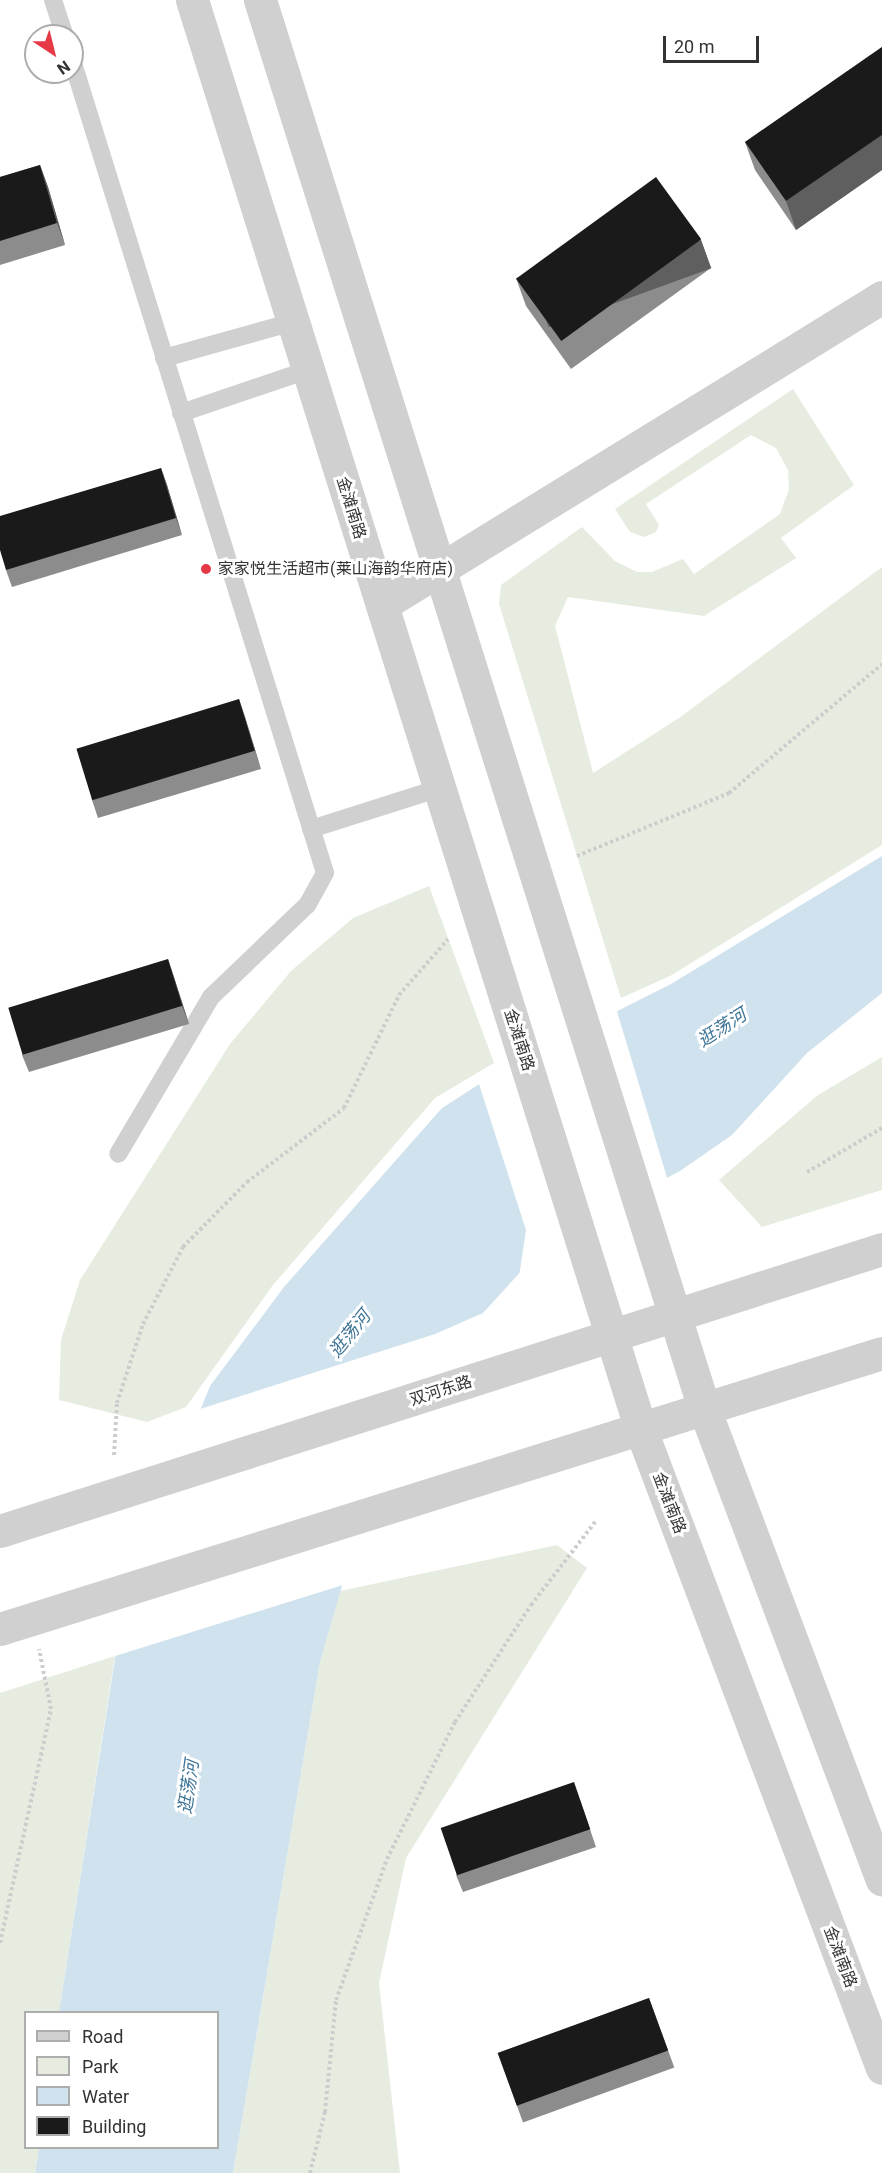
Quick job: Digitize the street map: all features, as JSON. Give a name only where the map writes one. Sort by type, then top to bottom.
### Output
[{"type":"street","name":"金滩南路","points":[[192,0],[581,1232],[641,1430],[882,2068]]},
{"type":"street","points":[[260,0],[443,571],[580,1022],[704,1408],[882,1880]]},
{"type":"street","points":[[382,605],[443,571],[882,297]]},
{"type":"street","name":"双河东路","points":[[0,1531],[125,1493],[548,1357],[674,1314],[882,1249]]},
{"type":"street","points":[[0,1629],[519,1470],[704,1408],[882,1353]]},
{"type":"lane","points":[[53,0],[60,24]]},
{"type":"lane","points":[[79,84],[325,873],[308,905],[211,997],[118,1154]]},
{"type":"lane","points":[[164,358],[293,322]]},
{"type":"lane","points":[[181,413],[308,370]]},
{"type":"lane","points":[[311,830],[440,788]]},
{"type":"path","points":[[577,856],[729,793],[882,664]]},
{"type":"path","points":[[114,1455],[117,1403],[143,1324],[183,1247],[247,1182],[344,1108],[399,995],[448,939]]},
{"type":"path","points":[[807,1172],[882,1128]]},
{"type":"path","points":[[310,2173],[325,2112],[336,2000],[387,1859],[455,1722],[531,1605],[596,1521]]},
{"type":"path","points":[[0,1942],[51,1709],[37,1636]]},
{"type":"green space","points":[[793,389],[854,485],[781,538],[796,558],[704,616],[568,597],[555,626],[593,773],[679,718],[882,567],[882,845],[670,976],[621,998],[499,604],[501,585],[582,527],[615,561],[637,572],[652,572],[683,559],[694,574],[780,514],[789,489],[788,470],[776,448],[751,435],[646,504],[659,525],[656,532],[644,537],[630,532],[615,509]]},
{"type":"green space","points":[[429,886],[494,1063],[435,1098],[273,1285],[186,1407],[147,1422],[59,1400],[61,1340],[80,1280],[230,1044],[291,971],[353,918]]},
{"type":"green space","points":[[882,1057],[882,1190],[762,1227],[719,1180],[818,1095]]},
{"type":"green space","points":[[557,1545],[587,1568],[406,1858],[379,1983],[400,2173],[233,2173],[320,1662],[340,1591]]},
{"type":"green space","points":[[115,1656],[59,2011],[24,2011],[24,2149],[39,2149],[35,2173],[0,2173],[0,1693]]},
{"type":"water","name":"逛荡河","points":[[882,856],[882,993],[807,1053],[732,1135],[680,1171],[570,1229],[536,1255],[417,1385],[378,1461],[320,1662],[233,2173],[35,2173],[39,2149],[219,2149],[219,2011],[59,2011],[125,1596],[210,1386],[284,1287],[442,1108],[506,1067],[671,984]]},
{"type":"pier","points":[[616,1008],[668,1181],[572,1232],[519,1277],[526,1230],[478,1081]]},
{"type":"pier","points":[[483,1313],[420,1387],[380,1462],[346,1584],[112,1657],[122,1595],[197,1410],[435,1334]]},
{"type":"building","points":[[882,47],[882,135],[786,201],[745,142]]},
{"type":"building","points":[[40,165],[57,223],[0,241],[0,177]]},
{"type":"building","points":[[656,177],[701,239],[561,341],[516,279]]},
{"type":"building","points":[[161,468],[176,518],[6,570],[0,550],[0,516]]},
{"type":"building","points":[[239,699],[255,751],[92,800],[76,749]]},
{"type":"building","points":[[168,959],[182,1006],[23,1055],[8,1008]]},
{"type":"building","points":[[574,1782],[590,1829],[457,1875],[441,1828]]},
{"type":"building","points":[[649,1998],[668,2051],[517,2106],[498,2053]]},
{"type":"place","name":"家家悦生活超市(莱山海韵华府店)","points":[[206,569]]}]
